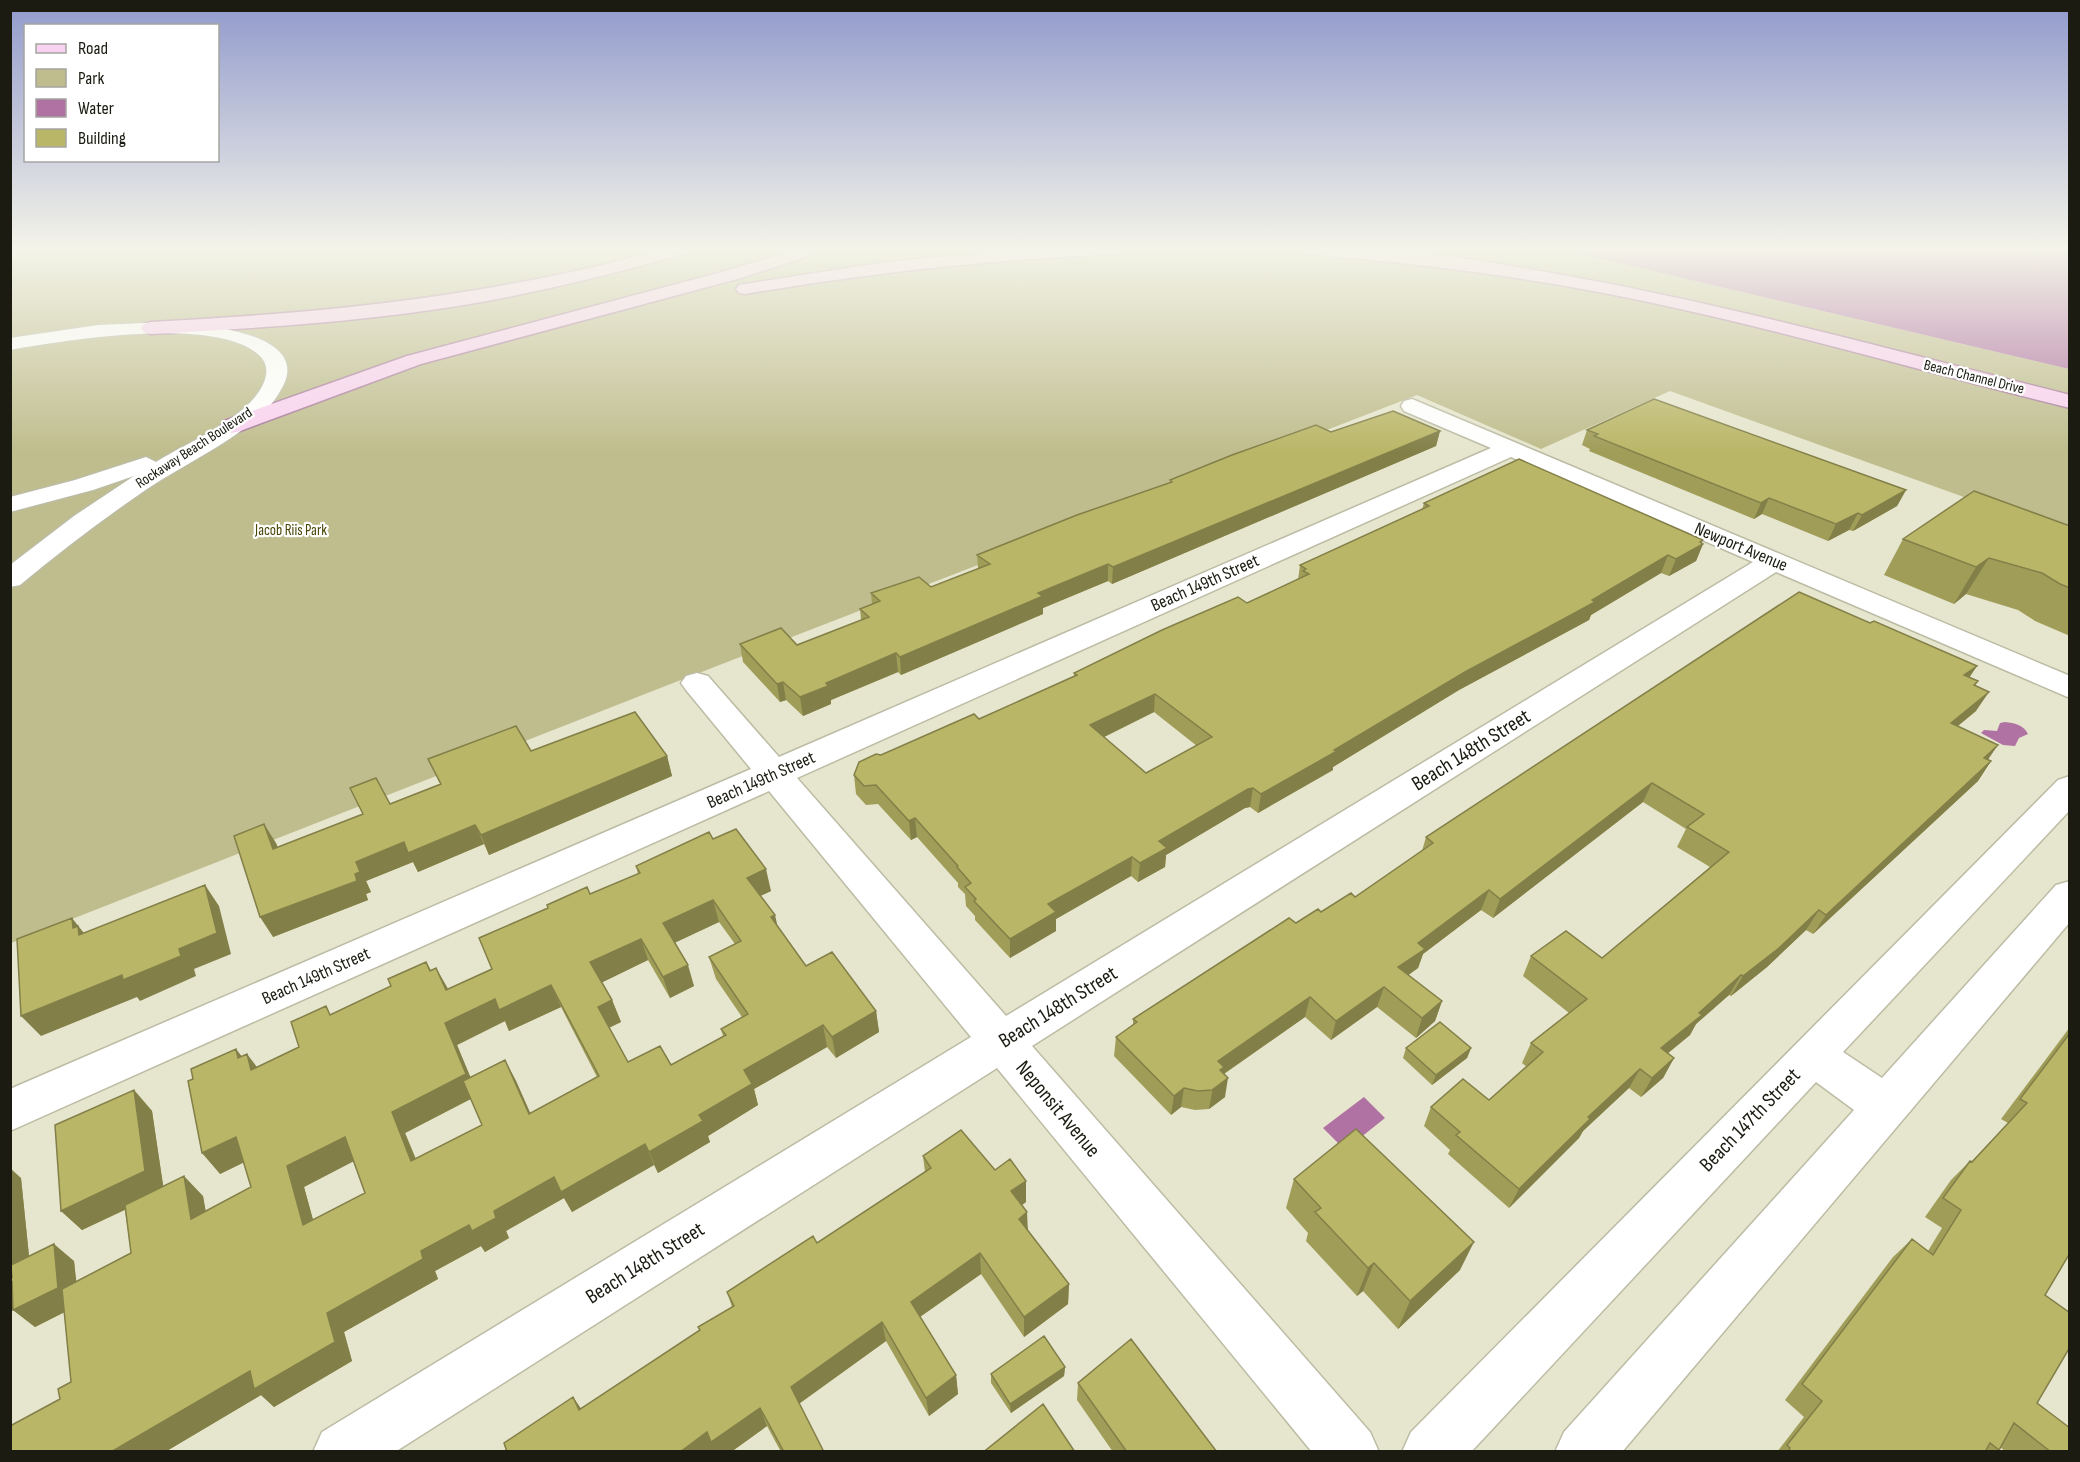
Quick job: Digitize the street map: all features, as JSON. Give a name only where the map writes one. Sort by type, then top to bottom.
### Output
[{"type":"main road","points":[[144,328],[315,317]]},
{"type":"main road","points":[[232,426],[414,360],[576,317]]},
{"type":"main road","name":"Beach Channel Drive","points":[[1737,317],[2070,402]]},
{"type":"street","name":"Rockaway Beach Boulevard","points":[[10,579],[88,518],[232,426],[256,408],[275,383],[279,368],[273,355],[259,344],[229,335],[26,321]]},
{"type":"street","points":[[10,344],[66,335],[144,328]]},
{"type":"street","name":"Newport Avenue","points":[[1413,406],[2070,688]]},
{"type":"street","points":[[10,505],[84,485],[201,444]]},
{"type":"street","name":"Beach 149th Street","points":[[10,1111],[1511,448]]},
{"type":"street","name":"Beach 148th Street","points":[[342,1452],[1774,561]]},
{"type":"street","name":"Neponsit Avenue","points":[[697,683],[1350,1452]]},
{"type":"street","name":"Beach 147th Street","points":[[1431,1452],[2069,789]]},
{"type":"street","points":[[1584,1452],[2070,895]]},
{"type":"street","points":[[1812,1055],[1885,1106]]},
{"type":"green space","name":"Jacob Riis Park","points":[[11,317],[1849,317],[2069,369],[2069,535],[1670,391],[1541,449],[1417,395],[11,943]]},
{"type":"water","points":[[1849,317],[2069,317],[2069,369]]},
{"type":"water","points":[[2005,722],[2021,727],[2028,734],[2019,738],[2015,746],[2003,745],[1981,733],[1984,730],[1997,731],[2000,723]]},
{"type":"water","points":[[1364,1097],[1385,1118],[1345,1150],[1323,1128]]},
{"type":"building","points":[[1654,399],[1906,490],[1862,515],[1858,513],[1836,524],[1769,498],[1761,503],[1594,436],[1598,434],[1587,430]]},
{"type":"building","points":[[1393,411],[1440,431],[1113,567],[1108,564],[1038,593],[1043,596],[900,657],[896,653],[826,683],[828,686],[800,697],[783,682],[777,684],[740,644],[781,628],[797,645],[869,617],[860,609],[880,601],[871,593],[919,577],[931,587],[990,564],[977,555],[1077,515],[1172,482],[1170,480],[1232,455],[1316,425],[1331,432]]},
{"type":"building","points":[[1519,459],[1703,540],[1700,542],[1703,544],[1676,559],[1668,555],[1592,600],[1595,602],[1465,672],[1334,750],[1337,751],[1261,794],[1253,788],[1248,789],[1159,841],[1167,848],[1140,863],[1132,857],[1048,904],[1056,912],[1010,939],[974,901],[976,899],[965,887],[971,883],[915,818],[909,821],[876,785],[864,786],[854,775],[859,762],[876,754],[881,755],[974,714],[979,719],[1077,675],[1074,673],[1162,630],[1238,597],[1247,603],[1309,574],[1303,571],[1306,569],[1300,565],[1429,506],[1424,503]],"holes":[[[1155,694],[1212,737],[1146,773],[1090,725]]]},
{"type":"building","points":[[1974,491],[2070,526],[2070,588],[2042,573],[1989,558],[1976,567],[1903,539]]},
{"type":"building","points":[[1799,592],[1870,623],[1874,621],[1977,666],[1964,675],[1978,681],[1974,685],[1989,692],[1951,723],[1998,745],[1984,758],[1991,761],[1826,915],[1819,910],[1779,948],[1743,976],[1741,975],[1699,1013],[1702,1015],[1661,1048],[1674,1058],[1652,1078],[1640,1069],[1588,1117],[1590,1119],[1519,1189],[1456,1135],[1460,1132],[1431,1107],[1463,1079],[1489,1100],[1543,1052],[1531,1043],[1587,999],[1531,956],[1566,931],[1602,958],[1729,852],[1687,827],[1704,814],[1652,783],[1500,899],[1489,890],[1418,943],[1425,949],[1398,967],[1442,1001],[1422,1018],[1384,987],[1336,1021],[1310,997],[1218,1061],[1224,1067],[1220,1070],[1228,1078],[1212,1090],[1198,1091],[1184,1088],[1174,1096],[1116,1037],[1137,1022],[1133,1019],[1289,918],[1296,923],[1318,909],[1321,912],[1351,893],[1355,897],[1433,843],[1426,837]]},
{"type":"building","points":[[635,712],[667,756],[481,835],[475,825],[408,853],[404,842],[356,862],[360,872],[355,874],[357,881],[260,917],[234,836],[264,824],[273,849],[363,814],[350,788],[376,778],[390,804],[441,784],[428,759],[516,726],[531,751]]},
{"type":"building","points":[[736,829],[766,869],[747,878],[775,915],[771,917],[806,966],[832,952],[876,1011],[832,1037],[823,1025],[744,1070],[752,1084],[699,1115],[703,1121],[649,1152],[645,1144],[561,1192],[554,1177],[494,1211],[496,1218],[472,1231],[469,1225],[421,1251],[423,1259],[327,1313],[335,1342],[254,1389],[250,1371],[111,1452],[10,1452],[10,1426],[60,1399],[58,1389],[71,1382],[62,1289],[131,1253],[125,1205],[184,1176],[191,1219],[251,1187],[236,1137],[202,1153],[188,1081],[193,1079],[191,1069],[236,1049],[238,1058],[247,1054],[251,1070],[299,1047],[291,1022],[326,1006],[330,1015],[391,986],[388,979],[426,962],[430,971],[436,968],[446,990],[492,969],[479,938],[548,908],[547,905],[587,887],[590,894],[640,873],[636,866],[709,832],[713,839]],"holes":[[[713,900],[741,941],[709,957],[748,1014],[721,1029],[726,1035],[671,1065],[660,1046],[628,1062],[598,1007],[612,1000],[590,962],[641,939],[663,977],[688,965],[663,923]],[[551,985],[599,1076],[529,1114],[505,1060],[463,1081],[482,1125],[411,1161],[392,1112],[466,1074],[445,1023],[495,999],[499,1010]],[[345,1137],[365,1193],[303,1225],[287,1166]]]},
{"type":"building","points":[[205,885],[217,933],[179,949],[181,956],[123,980],[122,975],[21,1016],[17,939],[72,918],[73,928],[78,926],[79,935]]},
{"type":"building","points":[[1440,1022],[1471,1048],[1436,1075],[1406,1048]]},
{"type":"building","points":[[2070,1033],[2070,1253],[2045,1295],[2070,1313],[2070,1347],[2037,1403],[2070,1428],[2070,1452],[2051,1452],[2014,1423],[1999,1450],[1990,1443],[1985,1452],[1788,1452],[1790,1448],[1787,1445],[1822,1401],[1802,1384],[1912,1239],[1933,1255],[1961,1210],[1943,1198],[1970,1161],[1972,1162],[2027,1103],[2020,1099]]},
{"type":"building","points":[[134,1090],[145,1171],[61,1211],[55,1125]]},
{"type":"building","points":[[1356,1129],[1474,1242],[1410,1301],[1374,1263],[1368,1268],[1315,1212],[1321,1208],[1294,1179]]},
{"type":"building","points":[[961,1130],[995,1170],[1010,1159],[1026,1181],[1011,1191],[1027,1212],[1019,1219],[1069,1284],[1024,1317],[980,1253],[911,1302],[956,1375],[926,1398],[882,1322],[791,1387],[824,1452],[784,1452],[760,1408],[711,1442],[707,1432],[680,1452],[507,1452],[504,1443],[573,1397],[579,1410],[700,1330],[698,1327],[734,1306],[727,1292],[813,1236],[817,1243],[931,1168],[923,1156]]},
{"type":"building","points":[[54,1244],[58,1288],[13,1310],[10,1262],[12,1278],[11,1265]]},
{"type":"building","points":[[1044,1336],[1065,1367],[1010,1404],[991,1374]]},
{"type":"building","points":[[1131,1339],[1217,1452],[1127,1452],[1078,1383]]},
{"type":"building","points":[[1043,1404],[1075,1452],[987,1452],[986,1450]]}]
